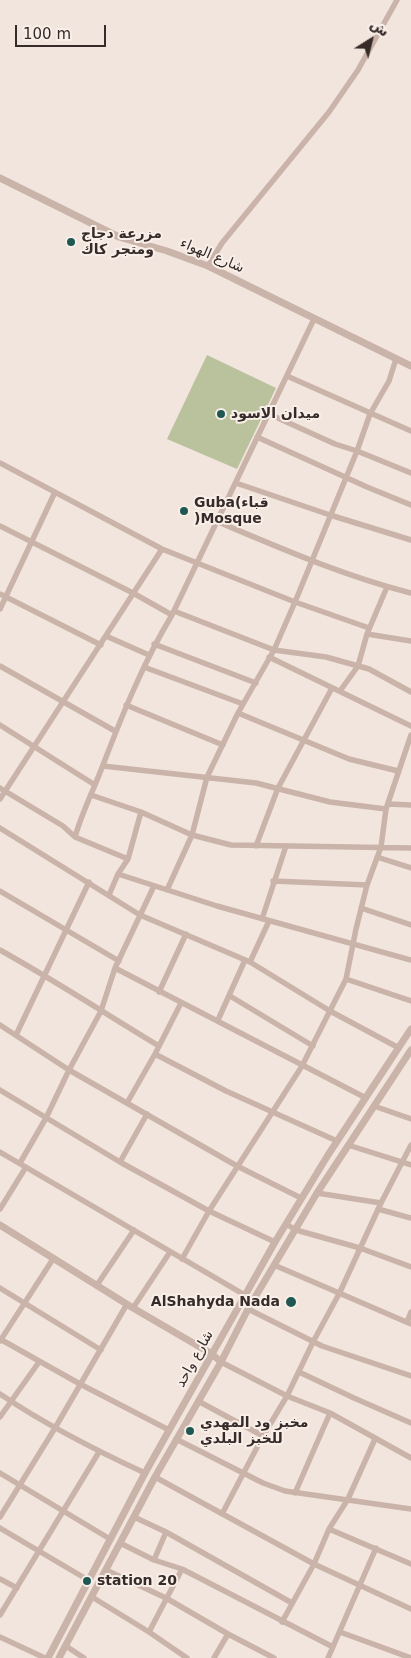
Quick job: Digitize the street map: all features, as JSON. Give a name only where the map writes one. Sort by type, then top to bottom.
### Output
[{"type":"street","points":[[208,266],[222,242],[329,112],[358,70],[397,0]]},
{"type":"street","name":"شارع الهواء","points":[[0,178],[119,237],[167,251],[208,266],[411,366]]},
{"type":"street","points":[[75,837],[80,819],[126,705],[154,644],[173,613],[314,318]]},
{"type":"street","points":[[167,890],[192,835],[207,777],[238,713],[274,650],[313,561],[370,414],[389,381],[396,359]]},
{"type":"street","points":[[287,376],[411,431]]},
{"type":"street","points":[[269,414],[335,444],[357,451],[411,474]]},
{"type":"street","points":[[257,437],[345,478],[411,505]]},
{"type":"street","points":[[0,471],[2,464],[162,549],[196,564],[368,631],[411,641]]},
{"type":"street","points":[[236,483],[330,516],[411,540]]},
{"type":"street","points":[[0,609],[3,595],[31,543],[55,492]]},
{"type":"street","points":[[216,521],[313,561],[387,587],[411,593]]},
{"type":"street","points":[[0,526],[173,613],[274,650],[326,657],[368,669],[411,692]]},
{"type":"street","points":[[0,799],[3,789],[36,746],[162,549]]},
{"type":"street","points":[[340,691],[358,666],[368,631],[387,587]]},
{"type":"street","points":[[3,595],[101,645]]},
{"type":"street","points":[[106,636],[149,655]]},
{"type":"street","points":[[154,644],[256,683]]},
{"type":"street","points":[[269,657],[411,726]]},
{"type":"street","points":[[0,666],[115,732]]},
{"type":"street","points":[[144,666],[243,704]]},
{"type":"street","points":[[256,846],[278,788],[332,688]]},
{"type":"street","points":[[126,705],[223,745]]},
{"type":"street","points":[[238,713],[349,759],[398,771]]},
{"type":"street","points":[[0,725],[95,785]]},
{"type":"street","points":[[182,1259],[209,1211],[302,1066],[346,980],[367,886],[381,847],[387,806],[410,739]]},
{"type":"street","points":[[103,766],[207,777],[278,788],[330,802],[411,806]]},
{"type":"street","points":[[3,789],[63,826],[75,837],[128,859]]},
{"type":"street","points":[[91,795],[141,812],[192,835],[231,845],[411,848]]},
{"type":"street","points":[[109,896],[118,874],[128,859],[141,812]]},
{"type":"street","points":[[0,828],[140,915],[247,962],[330,1011],[399,1048]]},
{"type":"street","points":[[262,919],[286,846]]},
{"type":"street","points":[[377,858],[411,868]]},
{"type":"street","points":[[118,874],[262,919],[411,960]]},
{"type":"street","points":[[273,881],[367,886]]},
{"type":"street","points":[[16,1035],[89,882]]},
{"type":"street","points":[[0,1209],[23,1165],[34,1136],[46,1118],[69,1070],[101,1012],[115,968],[154,886]]},
{"type":"street","points":[[0,891],[119,961]]},
{"type":"street","points":[[362,908],[411,925]]},
{"type":"street","points":[[218,1020],[269,921]]},
{"type":"street","points":[[160,992],[186,934]]},
{"type":"street","points":[[0,950],[45,975],[101,1012],[159,1046]]},
{"type":"street","points":[[115,968],[366,1098]]},
{"type":"street","points":[[346,980],[411,1002]]},
{"type":"street","points":[[230,996],[313,1046]]},
{"type":"street","points":[[128,1103],[181,1003]]},
{"type":"street","points":[[0,1025],[69,1070],[237,1166],[301,1198]]},
{"type":"street","name":"شارع واحد","points":[[46,1658],[145,1473],[301,1198],[411,1029]]},
{"type":"street","name":"شارع واحد","points":[[59,1658],[155,1477],[221,1362],[248,1309],[317,1193],[410,1052]]},
{"type":"street","points":[[155,1054],[271,1113],[337,1141]]},
{"type":"street","points":[[0,1090],[120,1162],[209,1211],[276,1242]]},
{"type":"street","points":[[374,1106],[411,1119]]},
{"type":"street","points":[[120,1162],[147,1114]]},
{"type":"street","points":[[348,1145],[411,1165]]},
{"type":"street","points":[[222,1514],[263,1436],[287,1396],[312,1342],[340,1292],[379,1206],[411,1145]]},
{"type":"street","points":[[0,1152],[245,1296]]},
{"type":"street","points":[[317,1193],[379,1206],[411,1218]]},
{"type":"street","points":[[0,1224],[53,1259],[212,1354],[221,1362],[287,1396],[330,1413],[411,1458]]},
{"type":"street","points":[[286,1224],[296,1230],[360,1248],[411,1267]]},
{"type":"street","points":[[97,1285],[134,1230]]},
{"type":"street","points":[[0,1517],[101,1350],[130,1306],[170,1252]]},
{"type":"street","points":[[53,1259],[0,1340],[169,1430]]},
{"type":"street","points":[[274,1265],[409,1323],[411,1312]]},
{"type":"street","points":[[0,1288],[101,1350]]},
{"type":"street","points":[[248,1309],[312,1342],[411,1376]]},
{"type":"street","points":[[0,1417],[39,1362]]},
{"type":"street","points":[[299,1372],[411,1423]]},
{"type":"street","points":[[0,1394],[55,1428],[99,1452],[145,1473]]},
{"type":"street","points":[[198,1401],[263,1436]]},
{"type":"street","points":[[295,1493],[330,1413]]},
{"type":"street","points":[[176,1439],[269,1486],[295,1493],[411,1509]]},
{"type":"street","points":[[282,1622],[314,1564],[328,1530],[348,1499],[375,1439]]},
{"type":"street","points":[[0,1615],[99,1452]]},
{"type":"street","points":[[0,1473],[110,1539]]},
{"type":"street","points":[[155,1477],[314,1564],[411,1609]]},
{"type":"street","points":[[134,1518],[166,1532],[292,1603]]},
{"type":"street","points":[[0,1528],[88,1580]]},
{"type":"street","points":[[328,1530],[376,1548],[411,1564]]},
{"type":"street","points":[[154,1560],[166,1532]]},
{"type":"street","points":[[120,1543],[154,1560],[182,1569],[333,1647]]},
{"type":"street","points":[[328,1658],[376,1548]]},
{"type":"street","points":[[149,1632],[182,1569]]},
{"type":"street","points":[[106,1570],[166,1598],[274,1658]]},
{"type":"street","points":[[0,1579],[17,1588]]},
{"type":"street","points":[[92,1597],[187,1658]]},
{"type":"street","points":[[340,1632],[411,1658]]},
{"type":"street","points":[[214,1658],[228,1634]]},
{"type":"street","points":[[0,1637],[46,1658]]},
{"type":"street","points":[[66,1646],[84,1658]]},
{"type":"street","points":[[387,1658],[390,1650]]},
{"type":"green space","name":"ميدان الاسود","points":[[207,355],[276,388],[237,469],[167,439]]},
{"type":"place","name":"مزرعة دجاج ومتجر كاك","points":[[71,242]]},
{"type":"place","name":"ميدان الاسود","points":[[221,414]]},
{"type":"place","name":"Guba(قباء )Mosque","points":[[184,511]]},
{"type":"place","name":"AlShahyda Nada","points":[[291,1302]]},
{"type":"place","name":"مخبز ود المهدي للخبز البلدي","points":[[190,1431]]},
{"type":"place","name":"station 20","points":[[87,1581]]}]
